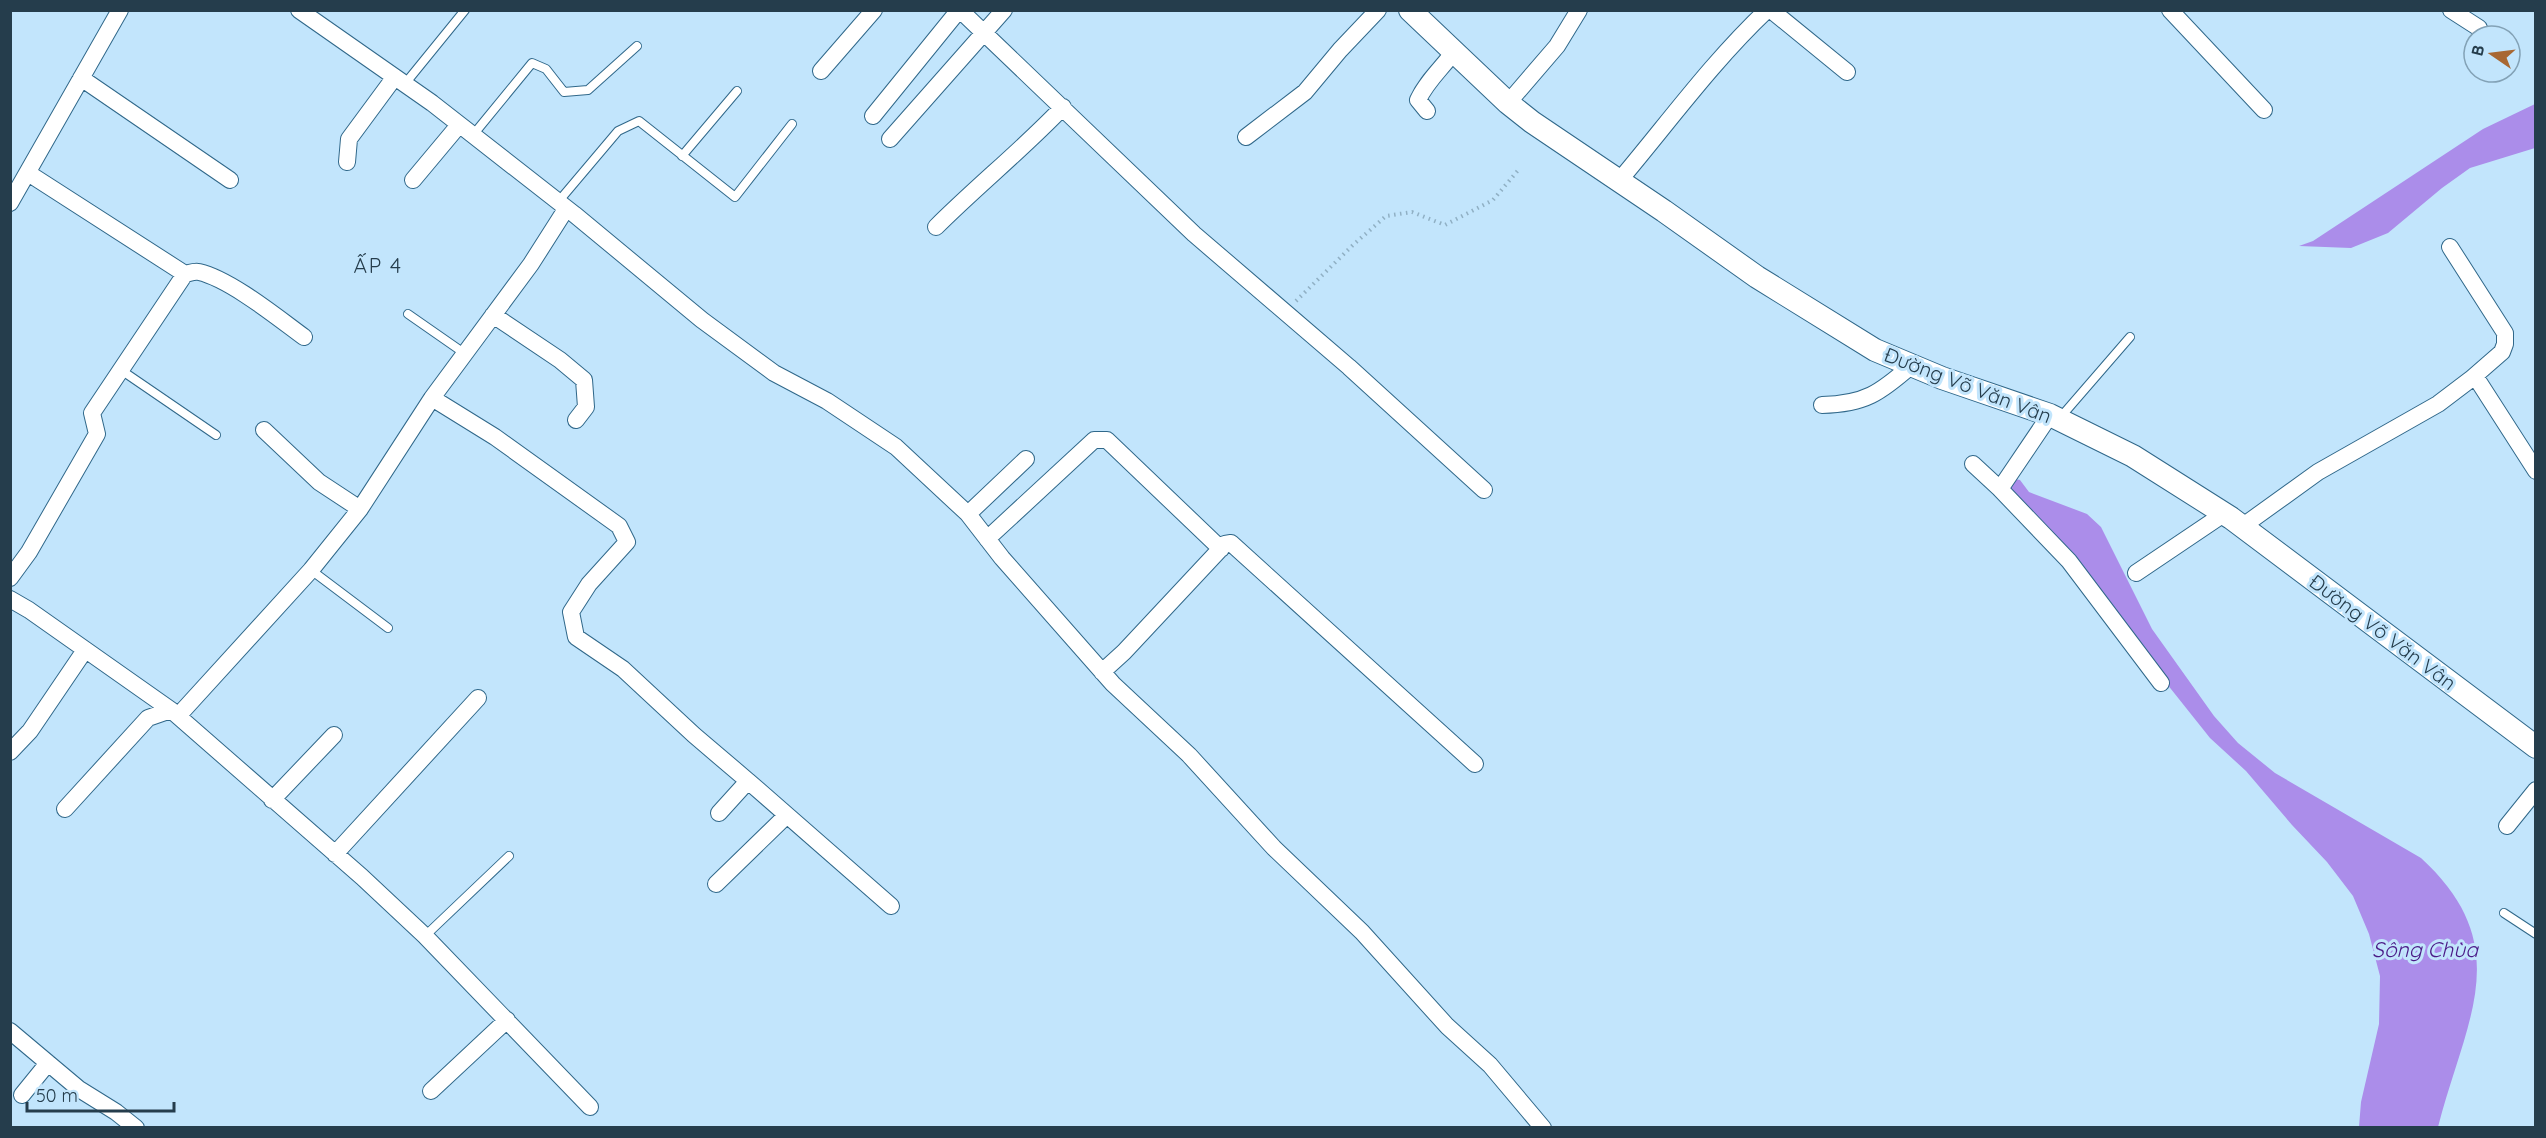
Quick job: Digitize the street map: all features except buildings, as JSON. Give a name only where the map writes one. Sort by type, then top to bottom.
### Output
[{"type":"street","points":[[299,10],[473,135],[702,320],[774,373],[827,400],[896,447],[968,514],[1043,606],[1102,672],[1189,755],[1274,848],[1362,932],[1447,1026],[1490,1065],[1543,1128]]},
{"type":"street","points":[[822,71],[874,10]]},
{"type":"street","points":[[873,116],[960,10],[1064,107],[1194,234],[1286,312],[1484,490]]},
{"type":"street","points":[[890,138],[1004,10]]},
{"type":"street","points":[[1246,137],[1305,92],[1378,10]]},
{"type":"street","name":"Đường Võ Văn Vân","points":[[1410,10],[1508,103],[1532,122],[1757,277],[1875,351],[2054,417],[2133,456],[2234,520],[2535,747]]},
{"type":"street","points":[[1508,103],[1557,46],[1579,10]]},
{"type":"street","points":[[1619,181],[1700,80],[1740,35],[1769,10],[1847,72]]},
{"type":"street","points":[[2170,10],[2264,110]]},
{"type":"street","points":[[2451,10],[2473,24]]},
{"type":"street","points":[[10,203],[119,11]]},
{"type":"street","points":[[1427,111],[1418,100],[1425,85],[1439,72],[1453,52]]},
{"type":"street","points":[[81,78],[230,180]]},
{"type":"street","points":[[346,162],[349,139],[399,82]]},
{"type":"street","points":[[936,227],[979,184],[1064,107]]},
{"type":"street","points":[[413,180],[459,125]]},
{"type":"street","points":[[28,173],[185,274],[196,272],[208,275],[237,291],[304,337]]},
{"type":"street","points":[[65,809],[148,718],[175,713],[311,570],[360,509],[432,398],[531,264],[562,205]]},
{"type":"street","points":[[2136,573],[2438,404],[2502,352],[2505,333],[2450,247]]},
{"type":"street","points":[[10,578],[29,552],[97,434],[92,413],[185,274]]},
{"type":"street","points":[[493,315],[560,360],[584,381],[586,407],[576,420]]},
{"type":"street","points":[[1822,405],[1867,398],[1886,388],[1912,366]]},
{"type":"street","points":[[2475,376],[2535,471]]},
{"type":"street","points":[[432,398],[495,437],[619,526],[627,542],[589,584],[571,612],[576,637],[623,669],[694,735],[891,906]]},
{"type":"street","points":[[2000,489],[2054,417]]},
{"type":"street","points":[[264,430],[319,482],[360,509]]},
{"type":"street","points":[[987,538],[1094,440],[1101,438],[1107,440],[1221,549]]},
{"type":"street","points":[[968,514],[1026,459]]},
{"type":"street","points":[[1973,464],[2069,561],[2161,683]]},
{"type":"street","points":[[1102,672],[1124,652],[1225,544],[1231,543],[1475,764]]},
{"type":"street","points":[[10,599],[175,713],[425,936],[590,1107]]},
{"type":"street","points":[[10,752],[30,731],[85,650]]},
{"type":"street","points":[[335,854],[478,698]]},
{"type":"street","points":[[272,800],[334,735]]},
{"type":"street","points":[[719,813],[748,781]]},
{"type":"street","points":[[2507,826],[2535,790]]},
{"type":"street","points":[[716,884],[787,815]]},
{"type":"street","points":[[431,1091],[507,1020]]},
{"type":"street","points":[[10,1031],[79,1089],[117,1112],[136,1128]]},
{"type":"street","points":[[22,1095],[48,1063]]},
{"type":"lane","points":[[399,82],[465,10]]},
{"type":"lane","points":[[473,135],[532,63],[546,69],[564,92],[588,90],[636,46]]},
{"type":"lane","points":[[682,156],[737,91]]},
{"type":"lane","points":[[562,205],[618,131],[639,121],[735,197],[792,124]]},
{"type":"lane","points":[[408,314],[464,353]]},
{"type":"lane","points":[[2054,417],[2130,337]]},
{"type":"lane","points":[[121,370],[216,435]]},
{"type":"lane","points":[[311,570],[388,628]]},
{"type":"lane","points":[[425,936],[509,856]]},
{"type":"lane","points":[[2504,913],[2535,934]]},
{"type":"path","points":[[1286,312],[1305,289],[1386,216],[1412,212],[1445,225],[1493,200],[1520,168]]},
{"type":"water","points":[[2535,104],[2535,148],[2470,168],[2388,233],[2351,248],[2299,246],[2313,241],[2483,129]]},
{"type":"water","name":"Sông Chùa","points":[[2015,479],[2020,480],[2029,492],[2087,514],[2101,527],[2152,629],[2214,716],[2238,743],[2275,773],[2421,858],[2451,891],[2468,923],[2476,954],[2476,986],[2470,1019],[2438,1127],[2359,1127],[2361,1102],[2379,1024],[2380,976],[2369,934],[2353,896],[2327,862],[2246,771],[2210,738],[2163,679],[2092,578],[2051,530],[2008,490]]},
{"type":"district","name":"ẤP 4","points":[[378,265]]}]
